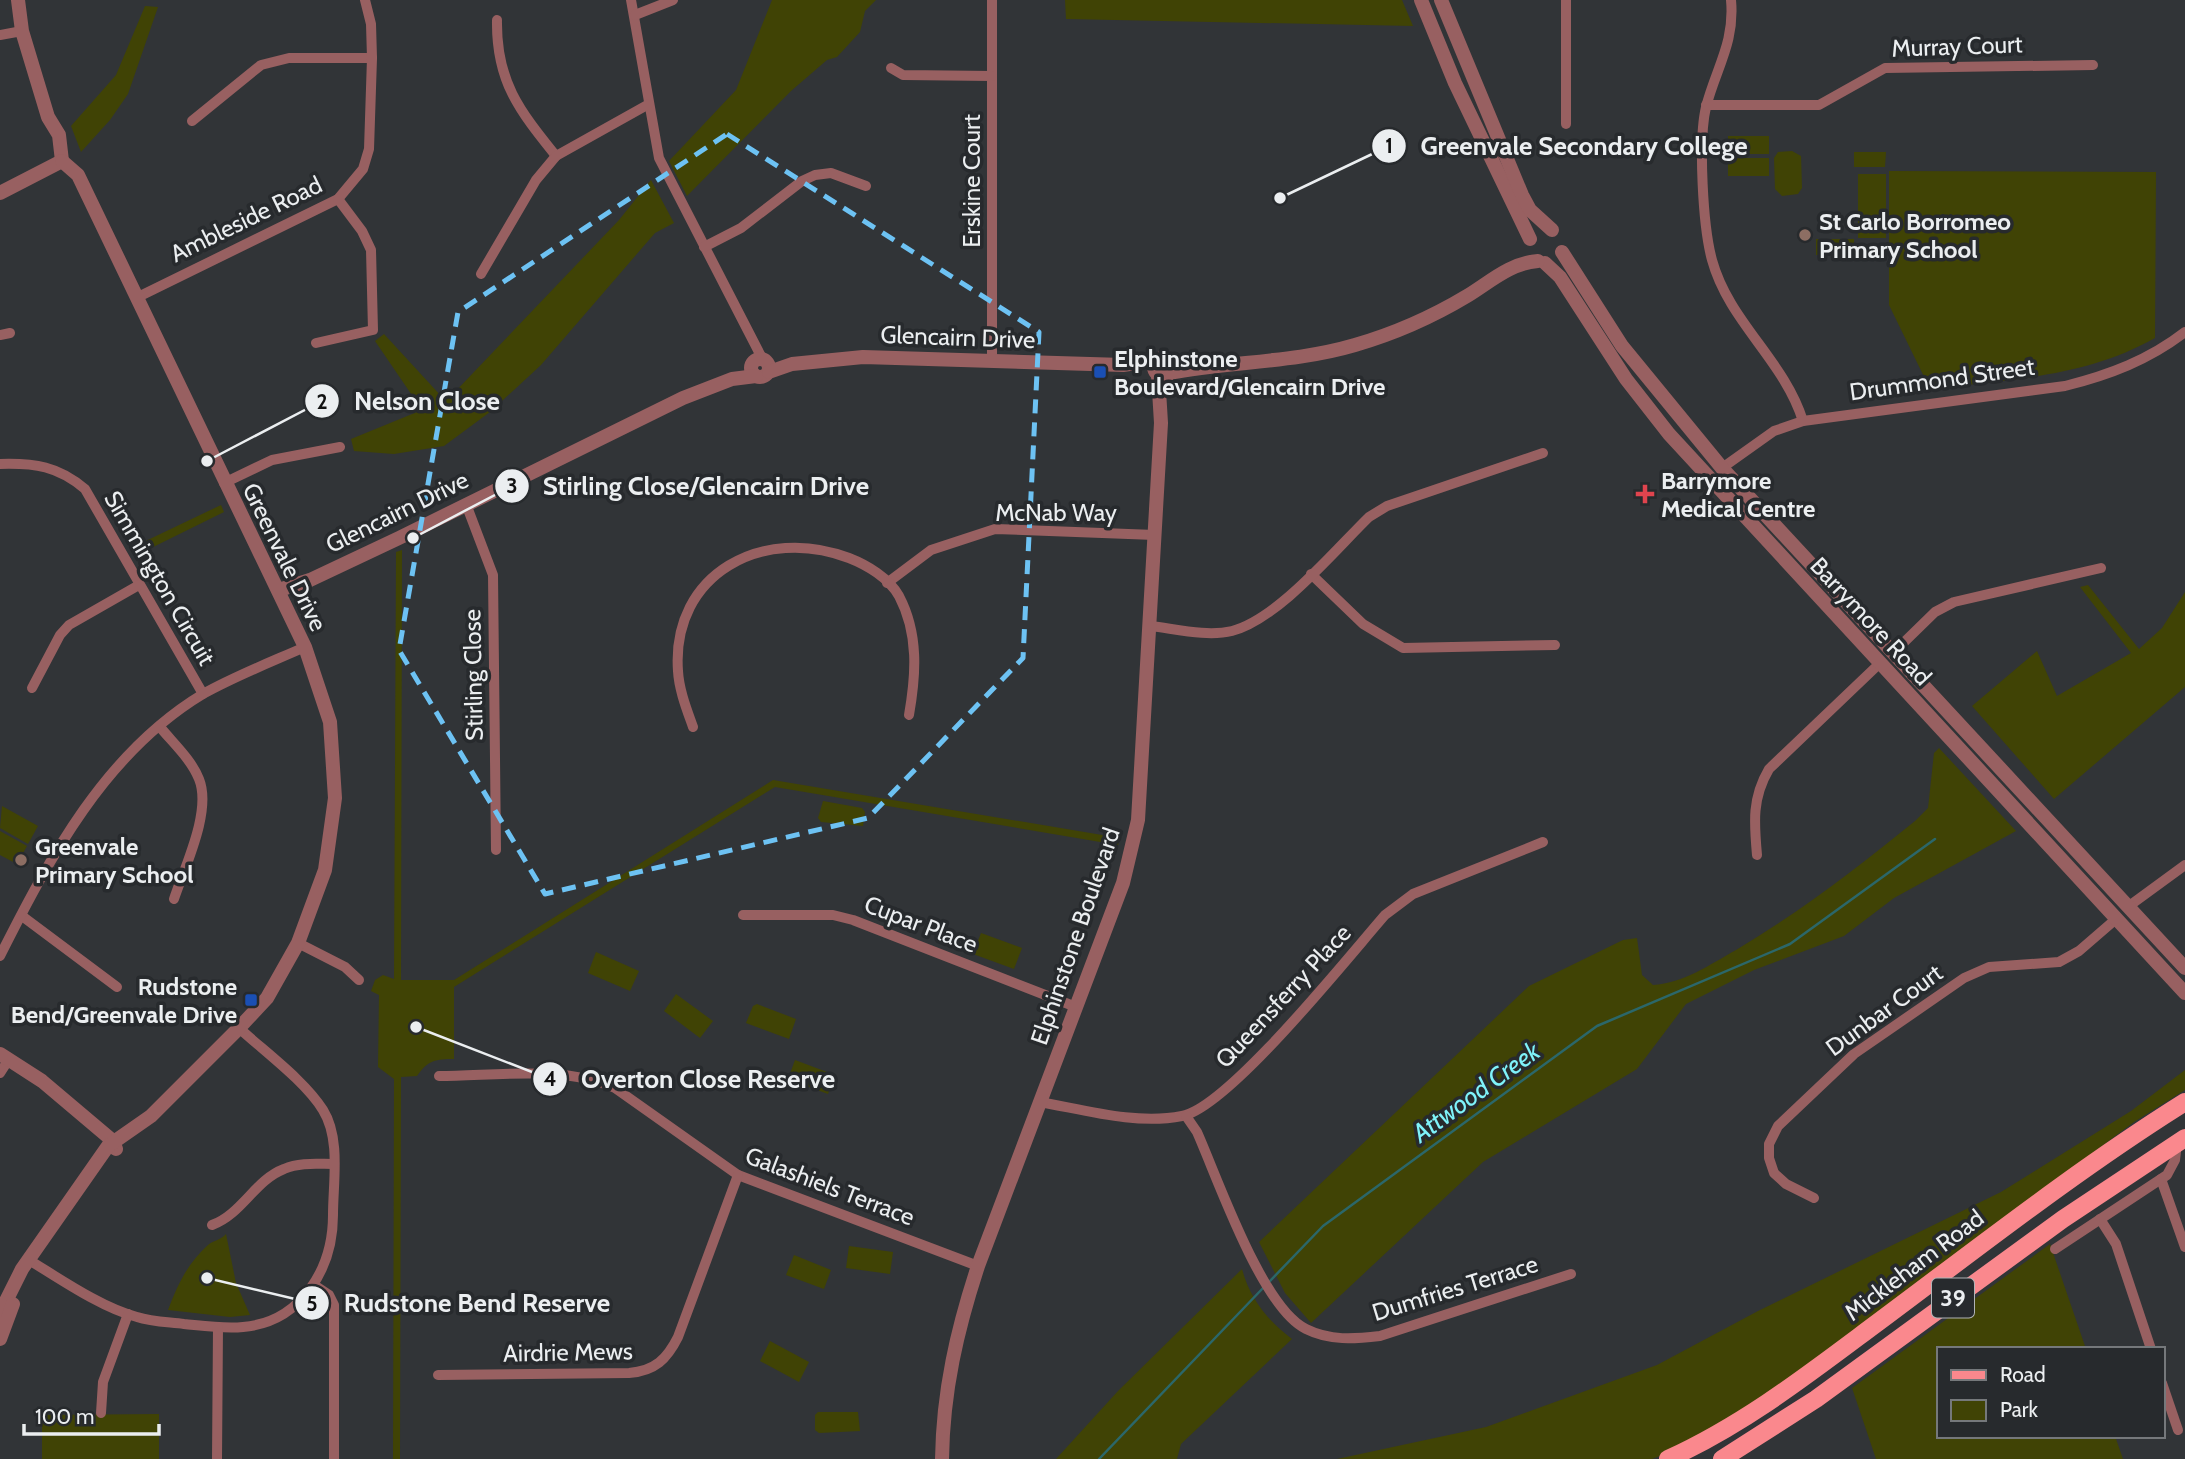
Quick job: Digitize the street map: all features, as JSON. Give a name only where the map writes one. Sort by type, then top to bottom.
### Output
[{"type":"main road","name":"Mickleham Road","points":[[1668,1459],[1726,1431],[1785,1392],[2055,1190],[2185,1102]]},
{"type":"main road","name":"Mickleham Road","points":[[1722,1459],[1816,1399],[2051,1228],[2181,1141]]},
{"type":"street","name":"Greenvale Drive","points":[[0,1313],[13,1283],[50,1226],[84,1182],[108,1163],[112,1146],[131,1140],[151,1116],[267,999],[298,943],[325,870],[335,797],[330,722],[305,647],[224,484],[78,175],[62,161],[59,135],[44,107],[22,31],[18,0]]},
{"type":"street","name":"Ambleside Road","points":[[136,298],[338,198],[363,169],[369,149],[372,58],[371,24],[365,0]]},
{"type":"street","points":[[631,0],[659,158],[750,339],[760,366]]},
{"type":"street","points":[[635,15],[673,0]]},
{"type":"street","name":"Erskine Court","points":[[992,0],[992,361]]},
{"type":"street","points":[[1421,0],[1455,83],[1529,243],[1542,262],[1555,260],[1562,252],[1562,239],[1537,219],[1526,202],[1441,0]]},
{"type":"street","points":[[1566,0],[1566,124]]},
{"type":"street","points":[[1731,0],[1729,41],[1706,105],[1704,218],[1712,260],[1729,300],[1743,324],[1776,366],[1798,403],[1803,421]]},
{"type":"street","points":[[497,20],[501,72],[512,99],[556,156]]},
{"type":"street","points":[[0,35],[22,31]]},
{"type":"street","points":[[192,121],[261,65],[289,58],[372,58]]},
{"type":"street","name":"Murray Court","points":[[1706,105],[1819,105],[1885,68],[2093,65]]},
{"type":"street","points":[[891,68],[903,75],[992,76]]},
{"type":"street","points":[[481,274],[536,180],[556,156],[649,104]]},
{"type":"street","points":[[0,193],[62,161]]},
{"type":"street","points":[[704,247],[741,228],[802,181],[815,175],[831,173],[866,186]]},
{"type":"street","points":[[316,343],[373,330],[372,250],[338,198]]},
{"type":"street","points":[[1529,243],[1536,231],[1552,230]]},
{"type":"street","name":"Glencairn Drive","points":[[1508,270],[1523,257],[1529,243]]},
{"type":"street","name":"Barrymore Road","points":[[1562,252],[1622,346],[1723,468],[2185,968]]},
{"type":"street","name":"Glencairn Drive","points":[[281,594],[683,398],[760,366],[863,357],[1123,365],[1163,369],[1240,366],[1299,358],[1355,345],[1420,321],[1526,262],[1542,262]]},
{"type":"street","name":"Barrymore Road","points":[[1542,262],[1560,277],[1626,379],[1669,434],[2185,993]]},
{"type":"street","name":"Drummond Street","points":[[1710,479],[1774,431],[1803,421],[2065,386],[2103,377],[2138,362],[2185,332]]},
{"type":"street","name":"Elphinstone Boulevard","points":[[942,1459],[948,1377],[959,1322],[1123,883],[1138,820],[1151,626],[1163,369]]},
{"type":"street","points":[[224,484],[272,460],[340,447]]},
{"type":"street","points":[[1151,626],[1230,631],[1272,611],[1369,517],[1387,506],[1543,453]]},
{"type":"street","name":"Simmington Circuit","points":[[0,464],[50,466],[68,475],[85,489],[203,694]]},
{"type":"street","name":"Stirling Close","points":[[467,504],[493,575],[496,850]]},
{"type":"street","name":"McNab Way","points":[[887,583],[931,551],[995,529],[1155,535]]},
{"type":"street","points":[[693,727],[678,670],[683,623],[705,584],[737,558],[786,546],[828,550],[868,566],[898,594],[911,627],[916,670],[909,715]]},
{"type":"street","points":[[1757,855],[1753,810],[1758,787],[1769,769],[1935,612],[1954,602],[2101,568]]},
{"type":"street","points":[[1311,574],[1363,624],[1403,648],[1555,645]]},
{"type":"street","points":[[32,688],[60,635],[69,625],[139,585]]},
{"type":"street","points":[[0,956],[99,785],[120,761],[203,694],[305,647]]},
{"type":"street","points":[[160,727],[193,767],[203,793],[203,811],[174,899]]},
{"type":"street","name":"Queensferry Place","points":[[1186,1116],[1242,1076],[1385,915],[1413,894],[1543,842]]},
{"type":"street","points":[[2116,919],[2129,906],[2185,865]]},
{"type":"street","name":"Cupar Place","points":[[743,915],[833,915],[853,920],[1076,1007]]},
{"type":"street","points":[[22,916],[117,987]]},
{"type":"street","name":"Dunbar Court","points":[[1814,1198],[1786,1184],[1774,1173],[1769,1158],[1769,1144],[1778,1126],[1854,1054],[1964,978],[1989,967],[2059,962],[2079,951],[2116,919]]},
{"type":"street","points":[[298,943],[345,967],[359,980]]},
{"type":"street","points":[[29,1260],[128,1314],[218,1327],[243,1327],[272,1320],[300,1301],[314,1285],[331,1248],[333,1164],[330,1126],[318,1104],[239,1028]]},
{"type":"street","points":[[0,1073],[5,1057],[42,1081],[85,1118],[112,1146]]},
{"type":"street","name":"Galashiels Terrace","points":[[439,1076],[569,1075],[598,1080],[615,1087],[738,1175],[978,1266]]},
{"type":"street","points":[[1040,1102],[1157,1119],[1186,1116]]},
{"type":"street","name":"Dumfries Terrace","points":[[1186,1116],[1197,1132],[1269,1293],[1303,1328],[1326,1337],[1352,1339],[1380,1336],[1571,1274]]},
{"type":"street","points":[[2051,1228],[2060,1246],[2161,1179],[2173,1169],[2181,1141]]},
{"type":"street","points":[[212,1225],[233,1213],[278,1172],[301,1164],[333,1164]]},
{"type":"street","name":"Airdrie Mews","points":[[438,1374],[629,1373],[645,1372],[656,1366],[665,1358],[678,1337],[738,1175]]},
{"type":"street","points":[[2161,1179],[2185,1247]]},
{"type":"street","points":[[2100,1219],[2116,1244],[2150,1347]]},
{"type":"street","name":"Greenvale Drive","points":[[1,1332],[29,1260]]},
{"type":"street","points":[[314,1285],[329,1295],[334,1305],[334,1459]]},
{"type":"street","points":[[101,1413],[103,1382],[128,1314]]},
{"type":"street","points":[[217,1459],[218,1327]]},
{"type":"street","points":[[2164,1389],[2178,1430]]},
{"type":"highlighted area","points":[[727,134],[1039,332],[1023,658],[868,818],[545,894],[399,650],[458,312]]},
{"type":"green space","points":[[772,0],[876,0],[865,11],[860,32],[837,57],[827,60],[791,91],[687,196],[669,161],[736,90]]},
{"type":"green space","points":[[1065,0],[1402,0],[1413,26],[1066,19]]},
{"type":"green space","points":[[145,6],[158,7],[128,94],[110,120],[81,152],[71,126],[116,75]]},
{"type":"green space","points":[[1728,136],[1769,136],[1769,154],[1728,154]]},
{"type":"green space","points":[[1792,151],[1801,156],[1802,188],[1798,194],[1782,196],[1775,189],[1774,158],[1778,152]]},
{"type":"green space","points":[[1854,152],[1886,152],[1885,167],[1854,167]]},
{"type":"green space","points":[[1728,158],[1769,158],[1769,176],[1728,176]]},
{"type":"green space","points":[[1889,171],[2156,172],[2155,338],[2128,351],[2073,369],[2046,375],[1930,389],[1889,305]]},
{"type":"green space","points":[[1858,174],[1886,174],[1886,238],[1858,238]]},
{"type":"green space","points":[[651,180],[674,223],[655,233],[541,365],[490,412],[444,446],[394,454],[354,451],[351,439],[422,410],[375,341],[384,334],[442,397],[452,395],[619,220]]},
{"type":"green space","points":[[1816,239],[1854,239],[1854,255],[1816,255]]},
{"type":"green space","points":[[221,505],[224,512],[137,555],[133,547]]},
{"type":"green space","points":[[402,550],[401,980],[454,980],[773,780],[1120,838],[1118,845],[775,787],[454,987],[454,1059],[433,1062],[417,1076],[401,1077],[400,1459],[393,1459],[394,1079],[378,1067],[379,995],[371,991],[375,980],[383,975],[394,979],[396,552]]},
{"type":"green space","points":[[2088,585],[2139,649],[2162,628],[2185,592],[2185,687],[2054,799],[1972,706],[2037,651],[2057,696],[2131,653],[2080,587]]},
{"type":"green space","points":[[1939,748],[2016,831],[1894,898],[1844,936],[1754,970],[1686,1004],[1637,1069],[1483,1162],[1311,1323],[1285,1293],[1259,1242],[1529,986],[1623,940],[1637,938],[1642,975],[1653,985],[1686,977],[1736,950],[1828,889],[1915,821],[1928,808],[1934,753]]},
{"type":"green space","points":[[823,801],[862,808],[865,812],[863,826],[821,822],[818,818]]},
{"type":"green space","points":[[2,806],[38,826],[28,844],[0,828]]},
{"type":"green space","points":[[0,831],[27,846],[17,864],[0,855]]},
{"type":"green space","points":[[981,933],[1022,948],[1014,969],[973,954]]},
{"type":"green space","points":[[596,952],[639,971],[630,991],[588,973]]},
{"type":"green space","points":[[676,994],[713,1021],[700,1038],[664,1011]]},
{"type":"green space","points":[[757,1004],[796,1019],[789,1039],[746,1023],[753,1006]]},
{"type":"green space","points":[[795,1060],[835,1075],[828,1094],[788,1079]]},
{"type":"green space","points":[[2185,1070],[2185,1090],[2134,1122],[1750,1409],[1678,1449],[1652,1459],[1337,1459],[1486,1427],[1657,1365],[1758,1311],[2001,1192],[2131,1111]]},
{"type":"green space","points":[[226,1234],[236,1283],[250,1315],[230,1317],[168,1310],[194,1260],[208,1245]]},
{"type":"green space","points":[[2050,1244],[2085,1347],[1937,1347],[1937,1438],[2116,1438],[2123,1459],[1876,1459],[1852,1388]]},
{"type":"green space","points":[[849,1246],[893,1252],[890,1274],[846,1268]]},
{"type":"green space","points":[[794,1255],[831,1270],[824,1289],[786,1275]]},
{"type":"green space","points":[[1242,1269],[1245,1280],[1261,1308],[1275,1325],[1292,1339],[1181,1444],[1177,1459],[1056,1459],[1118,1391]]},
{"type":"green space","points":[[770,1341],[809,1362],[799,1382],[760,1361]]},
{"type":"green space","points":[[818,1412],[858,1412],[860,1431],[819,1433],[815,1430],[815,1415]]},
{"type":"green space","points":[[159,1414],[159,1459],[42,1459],[42,1415]]},
{"type":"waterway","name":"Attwood Creek","points":[[1269,1282],[1323,1226],[1597,1026],[1790,944],[1935,839]]},
{"type":"waterway","name":"Attwood Creek","points":[[1099,1459],[1264,1287]]},
{"type":"place","name":"Greenvale Secondary College","points":[[1280,198]]},
{"type":"place","name":"St Carlo Borromeo Primary School","points":[[1805,235]]},
{"type":"place","name":"Elphinstone Boulevard/Glencairn Drive","points":[[1100,372]]},
{"type":"place","name":"Nelson Close","points":[[207,461]]},
{"type":"place","name":"Barrymore Medical Centre","points":[[1645,494]]},
{"type":"place","name":"Stirling Close/Glencairn Drive","points":[[413,538]]},
{"type":"place","name":"Greenvale Primary School","points":[[21,860]]},
{"type":"place","name":"Rudstone Bend/Greenvale Drive","points":[[251,1000]]},
{"type":"place","name":"Overton Close Reserve","points":[[416,1027]]},
{"type":"place","name":"Rudstone Bend Reserve","points":[[207,1278]]}]
